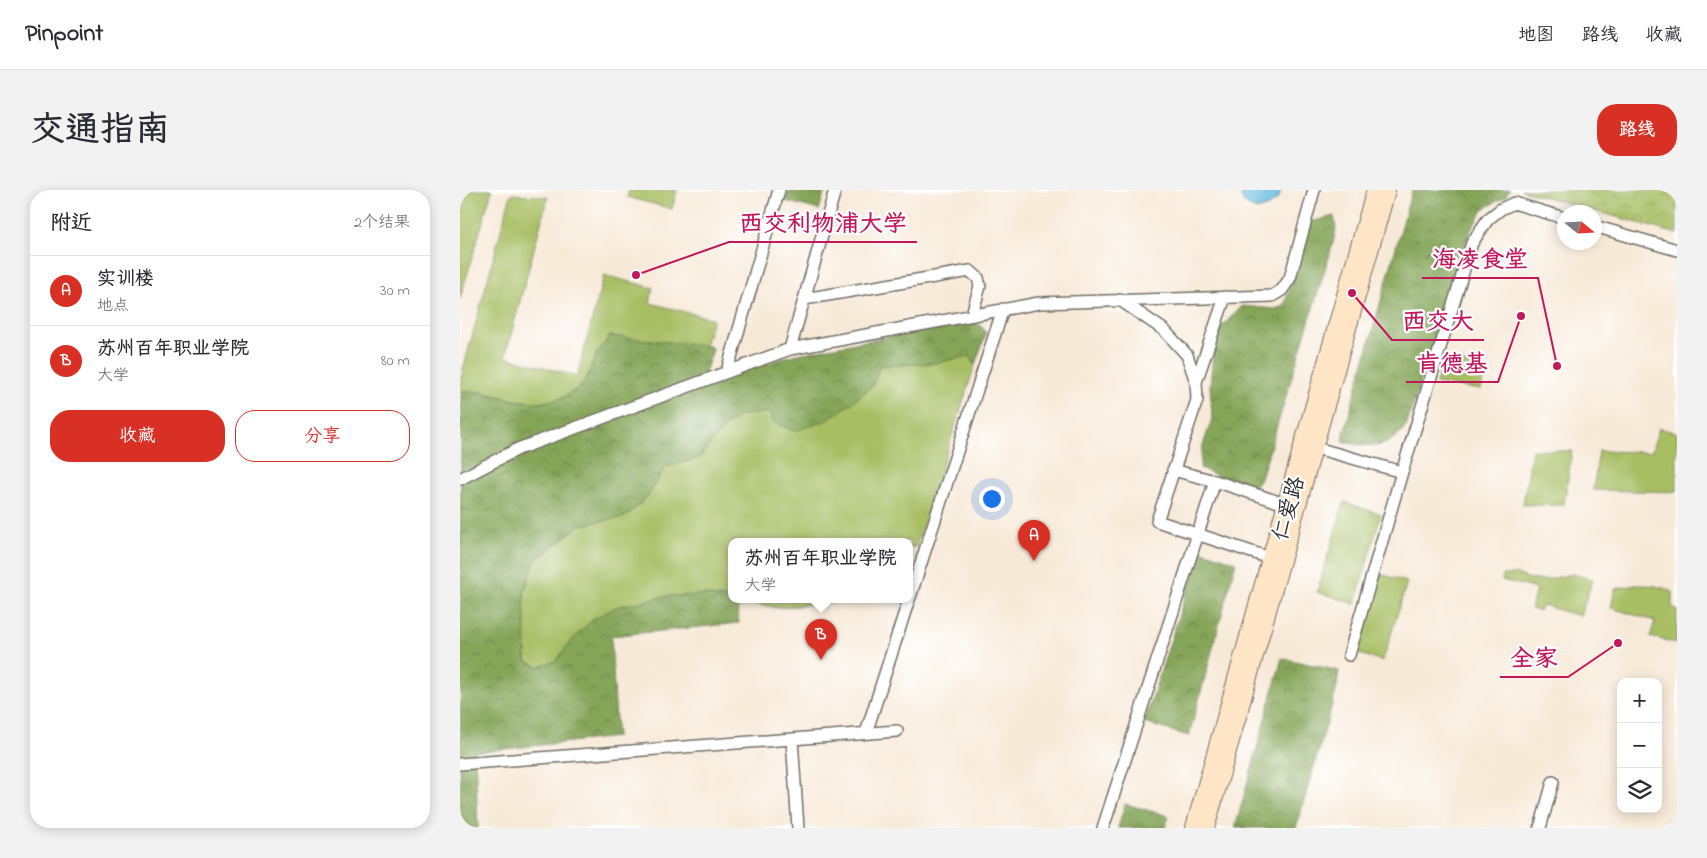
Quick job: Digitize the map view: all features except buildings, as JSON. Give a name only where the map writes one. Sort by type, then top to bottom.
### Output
[{"type":"main road","name":"仁爱路","points":[[1200,828],[1381,190]]},
{"type":"lane","points":[[727,371],[779,190]]},
{"type":"lane","points":[[790,349],[834,190]]},
{"type":"lane","points":[[460,479],[518,449],[790,349],[1003,308],[1039,303],[1272,296],[1282,290],[1290,278],[1314,190]]},
{"type":"lane","points":[[1349,655],[1402,472],[1472,243],[1488,219],[1501,209],[1514,203],[1557,216]]},
{"type":"lane","points":[[1602,228],[1677,250]]},
{"type":"lane","points":[[804,299],[970,272],[978,278],[980,286],[972,314]]},
{"type":"lane","points":[[1196,382],[1225,297]]},
{"type":"lane","points":[[1120,300],[1170,336],[1187,355],[1196,382],[1197,400],[1157,521],[1276,560]]},
{"type":"lane","points":[[913,589],[1003,308]]},
{"type":"lane","points":[[1308,446],[1402,472]]},
{"type":"lane","points":[[1173,470],[1215,481],[1291,506]]},
{"type":"lane","points":[[1103,828],[1215,481]]},
{"type":"lane","points":[[866,733],[908,603]]},
{"type":"lane","points":[[460,764],[897,731]]},
{"type":"lane","points":[[792,739],[798,828]]},
{"type":"lane","points":[[1540,828],[1553,782]]},
{"type":"green space","points":[[468,190],[492,190],[460,299],[460,219]]},
{"type":"green space","points":[[629,190],[677,190],[672,209],[627,197]]},
{"type":"green space","points":[[789,190],[825,190],[819,210],[785,201]]},
{"type":"green space","points":[[1412,190],[1510,190],[1505,197],[1483,209],[1470,232],[1406,427],[1385,444],[1371,446],[1343,442],[1344,433]]},
{"type":"green space","points":[[1521,190],[1677,190],[1677,234],[1602,213],[1602,205],[1574,205]]},
{"type":"green space","points":[[511,194],[548,197],[505,357],[577,376],[604,275],[653,288],[650,303],[713,319],[705,346],[610,336],[597,353],[588,375],[580,387],[562,398],[541,403],[514,400],[480,392],[461,391],[461,377]]},
{"type":"green space","points":[[1334,216],[1336,228],[1333,243],[1261,478],[1254,486],[1246,488],[1200,468],[1202,448],[1212,419],[1210,386],[1214,343],[1221,327],[1242,306],[1275,309],[1284,306],[1311,222]]},
{"type":"green space","points":[[970,321],[981,326],[986,333],[975,365],[969,356],[935,363],[880,366],[872,386],[852,403],[823,422],[795,431],[774,423],[769,412],[738,416],[720,431],[699,458],[665,467],[647,497],[625,517],[580,525],[535,561],[524,592],[526,661],[538,667],[556,661],[572,640],[592,620],[616,607],[666,596],[707,595],[728,599],[728,603],[737,603],[739,623],[611,636],[617,737],[475,752],[478,828],[460,828],[461,391],[480,392],[514,400],[541,403],[562,398],[580,387],[588,375],[597,353],[610,336],[710,346],[713,350],[704,375],[765,364],[793,355]]},
{"type":"green space","points":[[969,356],[975,365],[916,547],[913,547],[913,538],[728,538],[728,599],[707,595],[666,596],[572,640],[556,661],[538,667],[526,661],[524,592],[535,561],[580,525],[625,517],[647,497],[665,467],[699,458],[720,431],[738,416],[769,412],[872,386],[880,366],[935,363]]},
{"type":"green space","points":[[1444,358],[1485,368],[1481,390],[1436,383]]},
{"type":"green space","points":[[1659,428],[1677,433],[1677,492],[1593,490],[1599,451],[1651,452]]},
{"type":"green space","points":[[1532,450],[1572,451],[1564,505],[1523,505]]},
{"type":"green space","points":[[1344,502],[1381,514],[1355,604],[1317,592]]},
{"type":"green space","points":[[1200,550],[1236,562],[1189,736],[1144,723]]},
{"type":"green space","points":[[1378,573],[1407,582],[1383,661],[1353,652]]},
{"type":"green space","points":[[1516,574],[1534,580],[1545,580],[1572,574],[1593,579],[1580,616],[1542,605],[1539,611],[1531,609],[1536,589],[1502,580],[1503,575]]},
{"type":"green space","points":[[1635,585],[1649,585],[1672,592],[1672,607],[1677,610],[1677,643],[1650,637],[1655,621],[1611,608],[1615,589]]},
{"type":"green space","points":[[751,603],[822,603],[778,608]]},
{"type":"green space","points":[[1282,658],[1339,671],[1336,691],[1296,828],[1235,828]]},
{"type":"green space","points":[[1125,804],[1169,816],[1165,828],[1118,828]]},
{"type":"water","points":[[1240,190],[1281,190],[1278,198],[1272,204],[1256,210],[1243,202]]},
{"type":"place","name":"西交利物浦大学","points":[[636,275]]},
{"type":"place","name":"西交大","points":[[1352,293]]},
{"type":"place","name":"肯德基","points":[[1521,316]]},
{"type":"place","name":"海凌食堂","points":[[1557,366]]},
{"type":"place","name":"实训楼","points":[[1034,561]]},
{"type":"place","name":"全家","points":[[1618,643]]},
{"type":"place","name":"苏州百年职业学院","points":[[821,660]]}]
